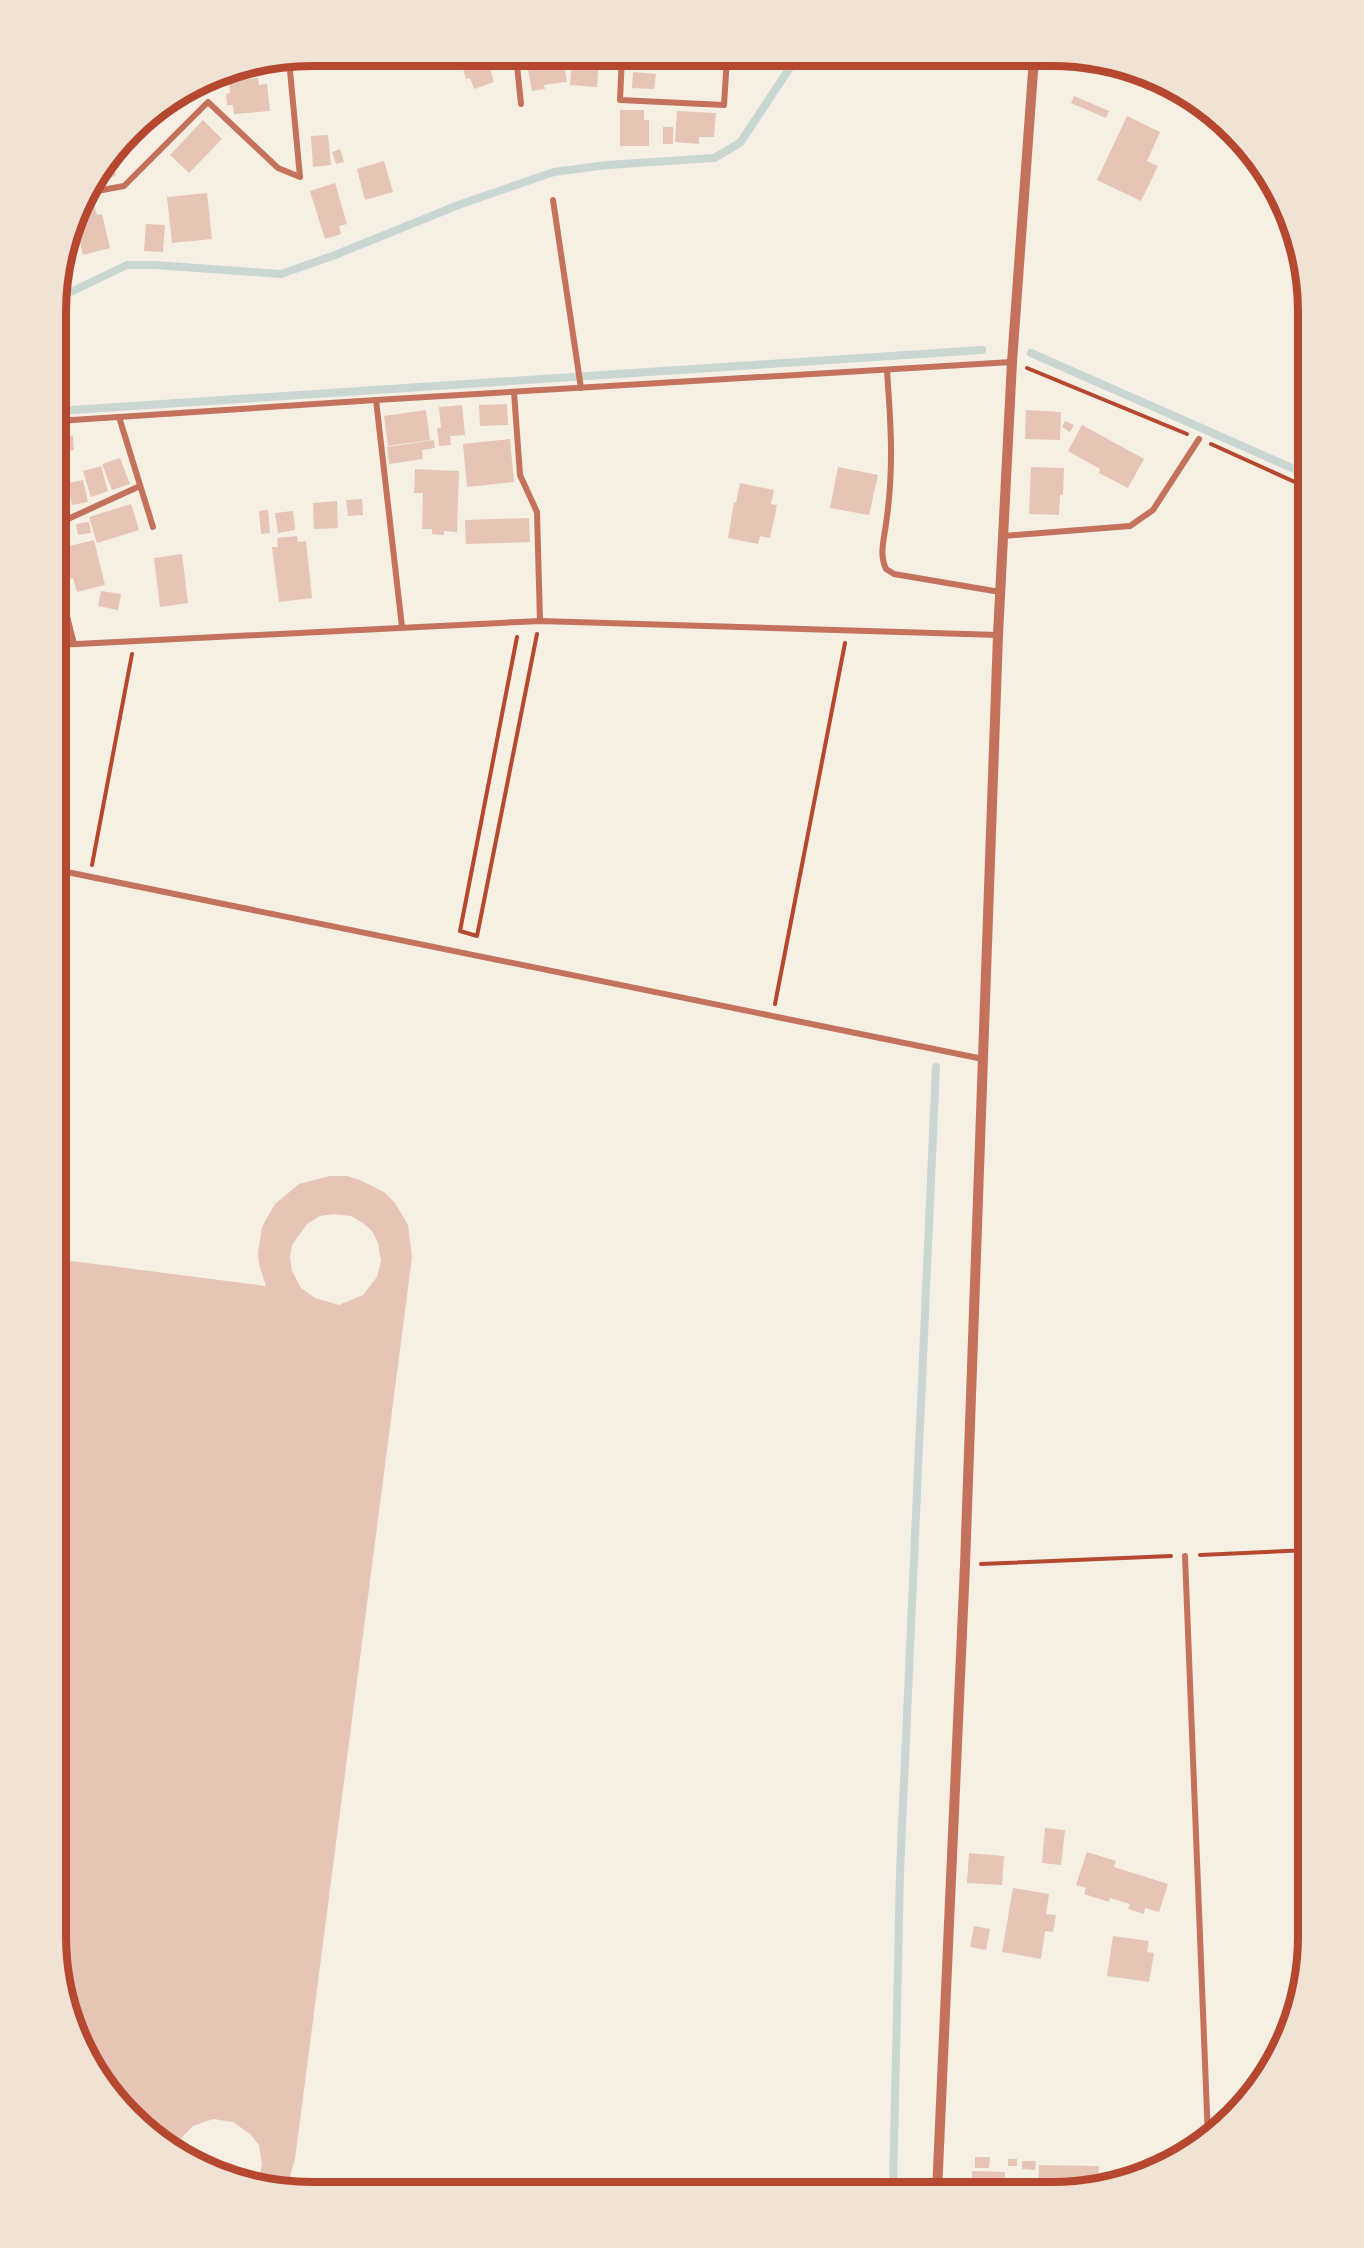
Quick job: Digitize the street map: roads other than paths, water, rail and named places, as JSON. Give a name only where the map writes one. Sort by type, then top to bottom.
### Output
[{"type":"street","points":[[517,66],[521,104]]},
{"type":"street","points":[[622,66],[620,100],[724,105],[726,66]]},
{"type":"street","points":[[937,2182],[965,1565],[998,635],[1012,362],[1034,66]]},
{"type":"street","points":[[98,191],[124,186],[208,102],[278,168],[300,177],[290,67]]},
{"type":"street","points":[[553,200],[581,388]]},
{"type":"street","points":[[66,420],[1012,362]]},
{"type":"street","points":[[887,371],[893,443],[890,501],[882,556],[886,569],[894,573],[1000,592]]},
{"type":"street","points":[[514,392],[520,475],[537,512],[540,621]]},
{"type":"street","points":[[376,400],[402,627]]},
{"type":"street","points":[[119,417],[153,527]]},
{"type":"street","points":[[1003,536],[1130,526],[1153,510],[1200,439]]},
{"type":"street","points":[[66,520],[140,486]]},
{"type":"street","points":[[66,612],[74,644]]},
{"type":"street","points":[[66,644],[520,621],[998,635]]},
{"type":"street","points":[[66,872],[983,1059]]},
{"type":"street","points":[[1185,1556],[1208,2126]]},
{"type":"waterway","points":[[67,294],[127,265],[281,274],[335,255],[461,204],[554,172],[607,165],[714,158],[740,143],[791,66]]},
{"type":"waterway","points":[[66,410],[982,350]]},
{"type":"waterway","points":[[1031,353],[1298,471]]},
{"type":"waterway","points":[[893,2182],[900,1872],[936,1067]]}]
